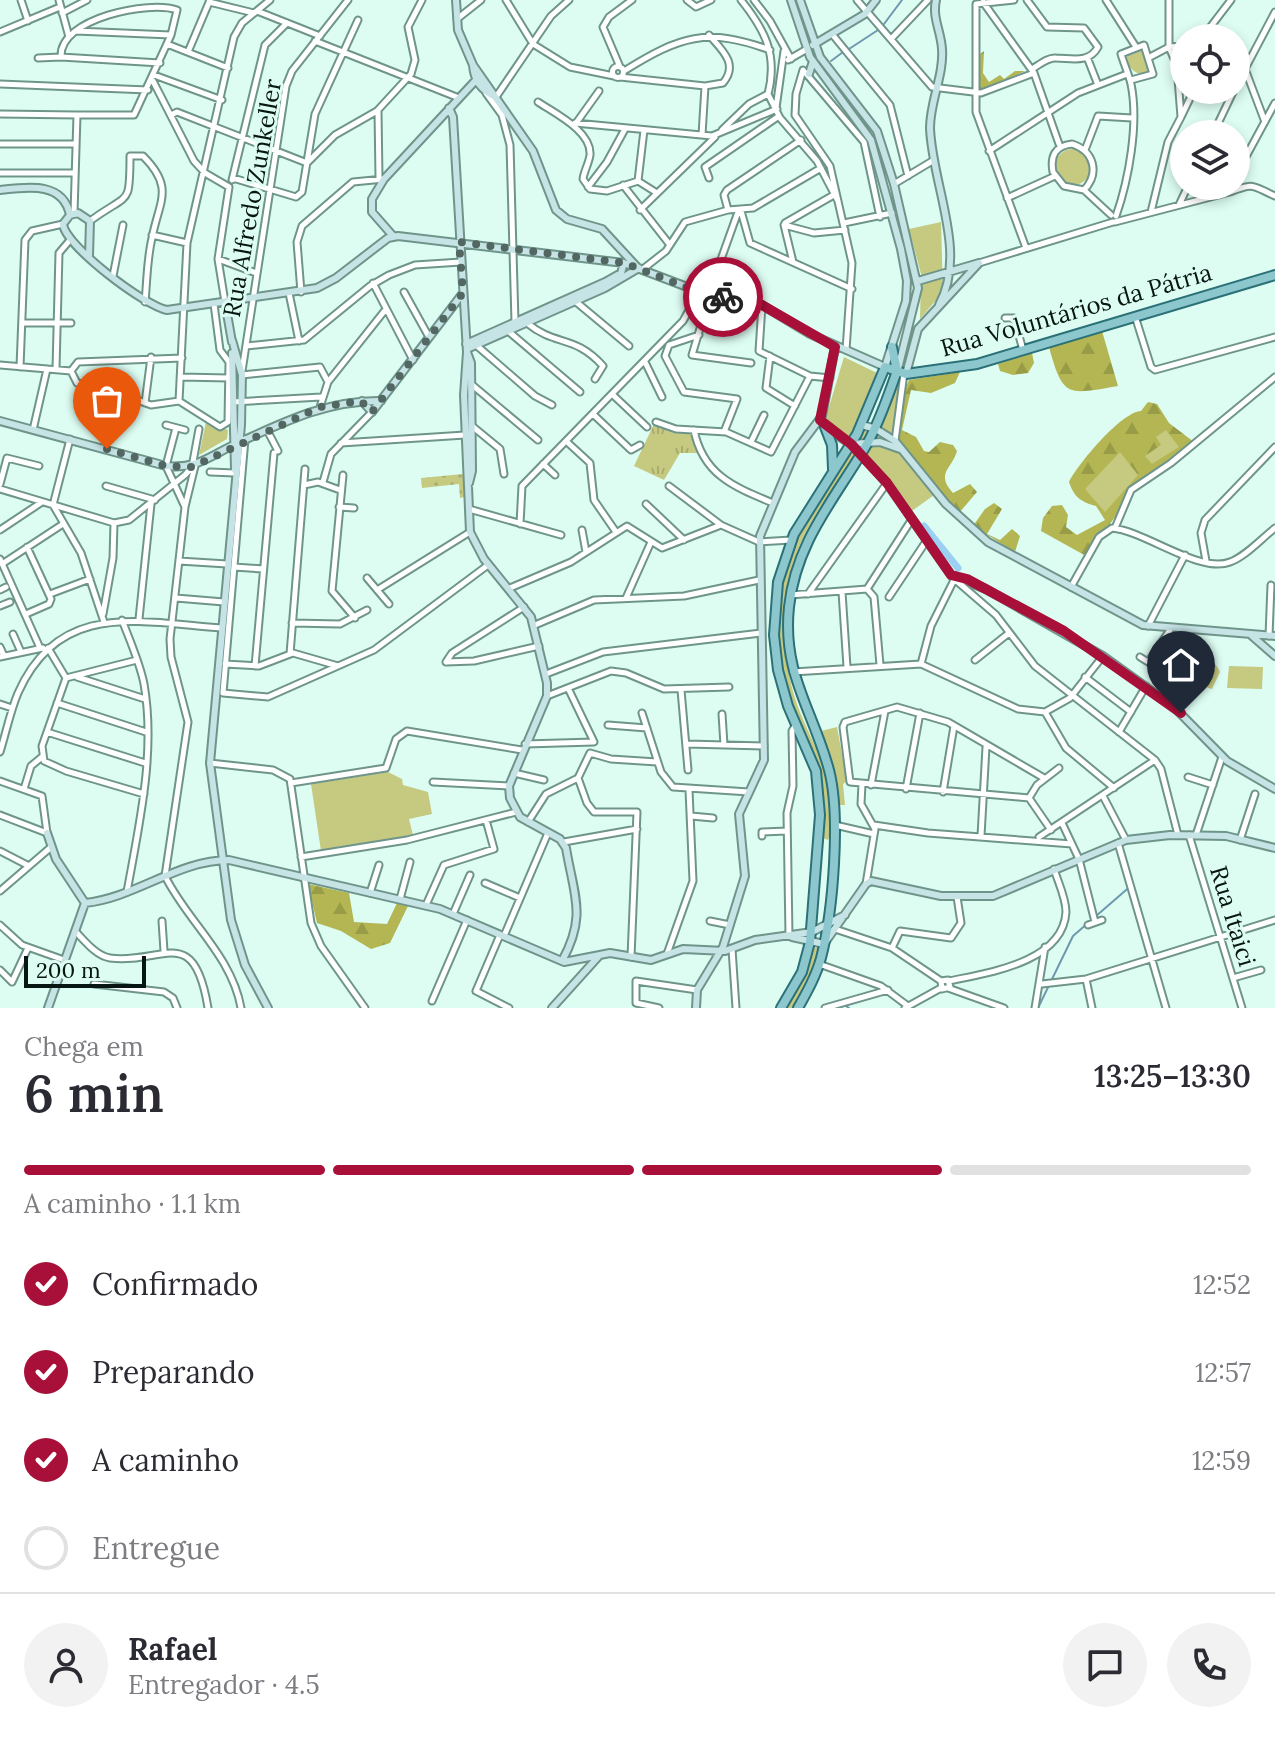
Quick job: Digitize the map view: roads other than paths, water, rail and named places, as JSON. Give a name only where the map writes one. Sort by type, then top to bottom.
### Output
[{"type":"main road","name":"Rua Voluntários da Pátria","points":[[897,371],[967,366],[1275,275]]},
{"type":"main road","points":[[798,1008],[819,964],[831,926],[829,905],[835,825],[829,772],[792,672],[788,645],[790,595],[809,534],[867,444],[887,399],[897,371],[892,347]]},
{"type":"main road","points":[[781,1008],[802,972],[811,937],[819,836],[818,781],[782,689],[774,635],[778,582],[791,540],[897,371]]},
{"type":"main road","points":[[823,424],[834,453],[832,473]]},
{"type":"main road","points":[[819,836],[825,841],[833,838]]},
{"type":"main road","points":[[818,854],[825,849],[832,853]]},
{"type":"main road","points":[[814,901],[824,898],[829,905]]},
{"type":"street","points":[[21,0],[28,21]]},
{"type":"street","points":[[0,32],[60,7],[87,0]]},
{"type":"street","points":[[179,401],[187,243],[239,28],[270,0]]},
{"type":"street","name":"Rua Alfredo Zunkeller","points":[[241,375],[286,86],[292,71],[348,0]]},
{"type":"street","points":[[307,163],[335,135],[377,111],[408,77],[415,65],[408,27],[422,0]]},
{"type":"street","points":[[456,0],[456,20],[475,72],[502,115],[510,145],[515,322]]},
{"type":"street","points":[[456,20],[481,0]]},
{"type":"street","points":[[506,0],[533,44],[570,67],[605,73],[620,71],[678,43],[709,35],[770,50]]},
{"type":"street","points":[[495,96],[551,16],[569,0]]},
{"type":"street","points":[[687,0],[696,7],[711,0]]},
{"type":"street","points":[[741,0],[762,27],[770,50],[772,69],[768,94],[777,111],[821,168],[832,196],[840,203]]},
{"type":"street","points":[[754,0],[791,59]]},
{"type":"street","points":[[791,0],[813,61],[871,140],[905,268],[903,310]]},
{"type":"street","points":[[800,0],[815,45],[877,131],[894,184],[918,281],[915,310],[897,371],[894,443]]},
{"type":"street","points":[[857,0],[935,88],[975,94],[1033,71],[1052,57],[1073,61],[1087,57],[1098,47],[1086,29],[1049,28],[1027,0]]},
{"type":"street","points":[[784,63],[868,12],[874,0]]},
{"type":"street","points":[[892,38],[928,0]]},
{"type":"street","points":[[936,0],[935,19],[942,52],[930,124],[945,215],[949,272],[947,288],[939,305]]},
{"type":"street","points":[[1014,0],[982,2],[976,6],[975,94],[978,120],[1026,248]]},
{"type":"street","points":[[1106,0],[1136,47]]},
{"type":"street","points":[[1169,0],[1169,47],[1177,66],[1181,117]]},
{"type":"street","points":[[1213,24],[1231,0]]},
{"type":"street","points":[[188,52],[210,1],[287,23],[343,52],[459,98]]},
{"type":"street","points":[[629,1],[603,27],[620,71],[630,80],[705,86],[723,83],[731,69],[728,58],[709,35]]},
{"type":"street","points":[[982,2],[1033,71],[1059,144]]},
{"type":"street","points":[[0,114],[132,116],[148,90],[178,13],[168,4],[113,6],[69,37],[61,49],[61,57]]},
{"type":"street","points":[[60,7],[69,37]]},
{"type":"street","points":[[1250,59],[1275,12]]},
{"type":"street","points":[[233,178],[269,191],[299,195],[315,114],[358,20]]},
{"type":"street","points":[[268,1008],[241,955],[222,860],[210,763],[221,628],[230,566],[241,402],[241,375],[218,259],[228,185],[233,178],[265,45],[287,23]]},
{"type":"street","points":[[76,31],[171,35]]},
{"type":"street","points":[[832,34],[890,105],[908,176]]},
{"type":"street","points":[[167,44],[228,68]]},
{"type":"street","points":[[709,178],[705,167],[777,111],[784,46]]},
{"type":"street","points":[[1113,218],[1121,203],[1132,118],[1131,80],[1121,54],[1145,46],[1153,75],[1131,80]]},
{"type":"street","points":[[1150,57],[1169,47]]},
{"type":"street","points":[[1087,57],[1098,85]]},
{"type":"street","points":[[38,58],[160,63]]},
{"type":"street","points":[[813,61],[794,103],[795,115],[830,166],[852,263],[846,351],[835,360]]},
{"type":"street","points":[[301,292],[297,242],[302,226],[353,182],[381,179],[459,98],[475,72]]},
{"type":"street","points":[[806,72],[864,142],[880,217]]},
{"type":"street","points":[[989,151],[1048,111],[1127,74]]},
{"type":"street","points":[[153,78],[222,100]]},
{"type":"street","points":[[153,78],[194,161],[205,173],[228,185]]},
{"type":"street","points":[[1250,82],[1265,122]]},
{"type":"street","points":[[0,84],[148,90]]},
{"type":"street","points":[[702,135],[705,86]]},
{"type":"street","points":[[836,92],[843,86]]},
{"type":"street","points":[[486,89],[495,96],[537,157],[558,212],[567,219],[600,228],[640,268]]},
{"type":"street","points":[[574,125],[599,91]]},
{"type":"street","points":[[640,210],[749,104],[768,94]]},
{"type":"street","points":[[538,102],[574,125],[589,148],[583,176],[588,187],[598,192],[638,181],[657,193]]},
{"type":"street","points":[[1250,149],[1275,103]]},
{"type":"street","points":[[1151,212],[1168,142],[1187,104]]},
{"type":"street","points":[[449,108],[453,117],[470,383],[472,471],[469,486]]},
{"type":"street","points":[[63,224],[70,240],[113,276],[145,302],[167,310],[301,292],[327,284],[393,236],[378,223],[371,208],[381,179],[377,111]]},
{"type":"street","points":[[574,125],[717,135],[777,111]]},
{"type":"street","points":[[171,115],[177,112],[307,163]]},
{"type":"street","points":[[20,367],[26,238],[37,229],[63,224],[72,214],[77,115]]},
{"type":"street","points":[[1085,150],[1098,116],[1132,118]]},
{"type":"street","points":[[588,187],[613,154],[625,129]]},
{"type":"street","points":[[638,181],[644,130]]},
{"type":"street","points":[[728,210],[724,195],[727,190],[809,137]]},
{"type":"street","points":[[0,144],[76,144]]},
{"type":"street","points":[[1084,190],[1094,171],[1085,150],[1072,144],[1061,146],[1052,163],[1055,176],[1070,189],[1084,190],[1113,218]]},
{"type":"street","points":[[90,221],[126,195],[132,181],[130,156],[137,153],[150,164],[164,192],[152,235],[145,302]]},
{"type":"street","points":[[894,184],[934,160]]},
{"type":"street","points":[[466,348],[515,322],[662,256],[685,222],[728,210],[740,212],[762,203],[821,168]]},
{"type":"street","points":[[0,173],[74,173]]},
{"type":"street","points":[[1007,198],[1055,176]]},
{"type":"street","points":[[892,347],[903,310],[918,281],[1094,227],[1113,218],[1127,218],[1251,184],[1274,194]]},
{"type":"street","points":[[623,185],[670,245]]},
{"type":"street","points":[[0,190],[50,189],[66,202],[72,214],[90,221]]},
{"type":"street","points":[[784,225],[832,196]]},
{"type":"street","points":[[1179,205],[1181,200]]},
{"type":"street","points":[[740,212],[750,243],[852,289]]},
{"type":"street","points":[[719,265],[740,212]]},
{"type":"street","points":[[844,223],[892,213]]},
{"type":"street","points":[[89,256],[90,221]]},
{"type":"street","points":[[113,276],[123,225]]},
{"type":"street","points":[[784,225],[814,233],[844,231]]},
{"type":"street","points":[[784,225],[793,263]]},
{"type":"street","points":[[152,235],[187,243]]},
{"type":"street","name":"Rua Voluntários da Pátria","points":[[393,236],[624,263],[699,292],[760,304],[835,347],[897,371]]},
{"type":"street","points":[[56,369],[59,253],[70,240]]},
{"type":"street","points":[[615,243],[624,263],[622,275]]},
{"type":"street","points":[[218,259],[256,273]]},
{"type":"street","points":[[246,346],[299,341],[373,283],[415,265],[461,262]]},
{"type":"street","points":[[904,351],[918,329],[979,263]]},
{"type":"street","points":[[466,348],[575,301],[622,275]]},
{"type":"street","points":[[373,283],[413,360]]},
{"type":"street","points":[[404,292],[429,337]]},
{"type":"street","points":[[520,524],[522,486],[645,362],[686,317],[699,292]]},
{"type":"street","points":[[289,293],[299,341]]},
{"type":"street","points":[[323,482],[330,456],[381,401],[463,293]]},
{"type":"street","points":[[710,295],[691,353],[694,357],[751,363]]},
{"type":"street","points":[[575,301],[629,346]]},
{"type":"street","points":[[71,371],[77,383],[107,389],[155,406],[179,401],[224,427],[229,420],[229,362],[220,350],[214,304]]},
{"type":"street","points":[[760,304],[758,348],[810,376],[832,378]]},
{"type":"street","points":[[320,407],[328,382],[386,309]]},
{"type":"street","points":[[897,371],[918,329],[915,310]]},
{"type":"street","points":[[1135,315],[1151,367],[1155,370],[1275,337]]},
{"type":"street","points":[[1005,318],[1014,318],[1024,351]]},
{"type":"street","points":[[22,323],[71,323]]},
{"type":"street","points":[[527,323],[543,336],[583,346],[603,365],[595,379]]},
{"type":"street","points":[[508,331],[580,392]]},
{"type":"street","points":[[699,335],[669,345],[665,356],[684,392],[737,399],[724,432]]},
{"type":"street","points":[[232,340],[233,402],[239,442],[223,693],[268,697],[374,650],[488,565]]},
{"type":"street","points":[[476,345],[535,396],[552,405]]},
{"type":"street","points":[[696,1008],[697,990],[720,951],[746,871],[739,814],[761,770],[765,746],[759,542],[795,452],[823,424],[835,347]]},
{"type":"street","points":[[466,348],[465,435],[470,532],[488,565],[510,588],[535,625],[546,674],[547,696],[509,786],[516,812],[564,842],[638,828]]},
{"type":"street","points":[[770,356],[767,389],[795,406]]},
{"type":"street","points":[[71,371],[77,363],[151,357],[182,358]]},
{"type":"street","points":[[145,403],[151,357]]},
{"type":"street","points":[[645,362],[662,397]]},
{"type":"street","points":[[0,365],[71,371]]},
{"type":"street","points":[[241,375],[320,367],[328,382]]},
{"type":"street","points":[[33,430],[47,369]]},
{"type":"street","points":[[656,422],[724,432],[771,452],[810,376]]},
{"type":"street","points":[[181,377],[229,378]]},
{"type":"street","points":[[1071,587],[1099,537],[1115,528],[1135,486],[1171,463],[1275,377]]},
{"type":"street","points":[[470,383],[538,440]]},
{"type":"street","points":[[613,395],[647,427]]},
{"type":"street","points":[[233,402],[321,397]]},
{"type":"street","points":[[361,401],[372,412]]},
{"type":"street","points":[[39,466],[8,458],[0,486],[42,502],[114,523],[124,523],[176,485],[193,467],[239,442],[320,407],[381,401]]},
{"type":"street","points":[[594,415],[631,450],[640,445]]},
{"type":"street","points":[[751,442],[764,415]]},
{"type":"street","points":[[0,421],[166,466],[193,467]]},
{"type":"street","points":[[823,424],[851,444],[887,483],[952,578],[989,607],[1035,666],[1155,760],[1161,769],[1178,835]]},
{"type":"street","points":[[166,425],[185,430]]},
{"type":"street","points":[[862,425],[875,428],[906,453],[946,504],[978,534],[1148,627],[1272,636],[1271,585]]},
{"type":"street","points":[[472,426],[501,451],[504,474]]},
{"type":"street","points":[[176,428],[166,466],[185,507]]},
{"type":"street","points":[[356,428],[361,442]]},
{"type":"street","points":[[199,429],[185,507],[172,625],[170,653],[188,722],[165,876],[227,969],[237,987],[241,1008]]},
{"type":"street","points":[[255,666],[276,452],[267,430]]},
{"type":"street","points":[[694,430],[702,456],[713,472],[745,492],[773,503]]},
{"type":"street","points":[[341,443],[465,435]]},
{"type":"street","points":[[70,439],[53,505],[90,579],[103,619]]},
{"type":"street","points":[[566,441],[590,463],[594,500],[616,532]]},
{"type":"street","points":[[851,444],[894,443]]},
{"type":"street","points":[[1206,562],[1201,533],[1205,520],[1275,447]]},
{"type":"street","points":[[543,464],[555,475]]},
{"type":"street","points":[[290,654],[305,469]]},
{"type":"street","points":[[210,472],[235,472]]},
{"type":"street","points":[[343,475],[332,591],[355,618]]},
{"type":"street","points":[[304,485],[323,482],[340,490]]},
{"type":"street","points":[[808,594],[887,483]]},
{"type":"street","points":[[106,486],[154,501]]},
{"type":"street","points":[[669,486],[721,525],[759,542],[791,540]]},
{"type":"street","points":[[139,619],[154,501]]},
{"type":"street","points":[[0,530],[42,502]]},
{"type":"street","points":[[646,504],[684,540]]},
{"type":"street","points":[[339,507],[354,508]]},
{"type":"street","points":[[469,509],[561,535]]},
{"type":"street","points":[[867,589],[910,516]]},
{"type":"street","points":[[103,619],[113,558],[114,523]]},
{"type":"street","points":[[40,648],[1,561],[63,524]]},
{"type":"street","points":[[510,588],[586,552],[630,526],[662,548],[721,525]]},
{"type":"street","points":[[1115,528],[1137,533],[1185,555],[1220,564],[1233,561],[1275,528]]},
{"type":"street","points":[[582,530],[586,552]]},
{"type":"street","points":[[377,590],[470,532]]},
{"type":"street","points":[[889,597],[927,540]]},
{"type":"street","points":[[626,598],[651,542]]},
{"type":"street","points":[[26,614],[50,603],[50,594],[27,547]]},
{"type":"street","points":[[1148,627],[1185,555]]},
{"type":"street","points":[[179,561],[263,569]]},
{"type":"street","points":[[367,578],[389,604]]},
{"type":"street","points":[[952,578],[986,589],[1103,656],[1181,713],[1222,757],[1275,789]]},
{"type":"street","points":[[921,664],[931,626],[952,578]]},
{"type":"street","points":[[50,594],[90,579]]},
{"type":"street","points":[[535,625],[594,600],[684,596],[759,580]]},
{"type":"street","points":[[790,595],[867,589]]},
{"type":"street","points":[[867,589],[874,597],[880,665]]},
{"type":"street","points":[[842,592],[847,667]]},
{"type":"street","points":[[176,598],[224,602]]},
{"type":"street","points":[[0,606],[10,602]]},
{"type":"street","points":[[524,607],[452,653],[446,662],[474,661],[540,646]]},
{"type":"street","points":[[292,623],[331,626],[355,618],[367,610]]},
{"type":"street","points":[[0,752],[12,708],[24,682],[48,648],[79,629],[103,619],[139,619],[221,628]]},
{"type":"street","points":[[122,620],[137,660],[145,699],[146,732],[144,794],[127,892]]},
{"type":"street","points":[[1140,657],[1148,662],[1170,630]]},
{"type":"street","points":[[546,674],[603,652],[761,633]]},
{"type":"street","points":[[975,660],[1009,633]]},
{"type":"street","points":[[14,634],[21,652]]},
{"type":"street","points":[[1251,635],[1275,656]]},
{"type":"street","points":[[0,647],[2,656],[48,648]]},
{"type":"street","points":[[48,648],[66,678]]},
{"type":"street","points":[[225,664],[255,666],[290,654],[338,666]]},
{"type":"street","points":[[792,672],[921,664],[1018,709],[1045,712],[1072,695],[1103,656]]},
{"type":"street","points":[[66,678],[137,660]]},
{"type":"street","points":[[547,696],[611,671],[626,673],[656,687],[681,690],[729,687]]},
{"type":"street","points":[[76,677],[145,699]]},
{"type":"street","points":[[1085,677],[1131,712]]},
{"type":"street","points":[[24,789],[31,766],[42,757],[47,732],[66,678]]},
{"type":"street","points":[[1119,732],[1146,686]]},
{"type":"street","points":[[210,763],[273,770],[291,783],[386,768],[399,735],[407,731],[523,747],[594,742],[568,688]]},
{"type":"street","points":[[681,690],[688,770]]},
{"type":"street","points":[[57,703],[146,732]]},
{"type":"street","points":[[0,704],[12,708]]},
{"type":"street","points":[[1029,798],[906,789],[848,780],[845,722],[897,707],[920,713],[954,726],[1044,778]]},
{"type":"street","points":[[871,785],[885,711]]},
{"type":"street","points":[[1045,712],[1066,748],[1114,788]]},
{"type":"street","points":[[642,713],[657,762],[669,783],[689,790],[749,792]]},
{"type":"street","points":[[906,789],[920,713]]},
{"type":"street","points":[[722,714],[724,745]]},
{"type":"street","points":[[790,937],[787,831],[793,786],[792,731],[796,724]]},
{"type":"street","points":[[608,725],[647,728]]},
{"type":"street","points":[[943,792],[954,726]]},
{"type":"street","points":[[47,732],[145,763]]},
{"type":"street","points":[[687,744],[765,746]]},
{"type":"street","points":[[981,836],[986,747]]},
{"type":"street","points":[[528,822],[546,794],[578,778],[590,753],[624,760],[657,762]]},
{"type":"street","points":[[42,757],[66,771],[144,794]]},
{"type":"street","points":[[1192,835],[1222,757]]},
{"type":"street","points":[[1038,839],[1155,760]]},
{"type":"street","points":[[1029,798],[1044,778],[1059,768]]},
{"type":"street","points":[[513,773],[544,780]]},
{"type":"street","points":[[1188,777],[1213,785]]},
{"type":"street","points":[[578,778],[591,809],[597,813],[635,809],[638,828],[631,957]]},
{"type":"street","points":[[0,781],[42,796],[44,829],[50,848],[85,903]]},
{"type":"street","points":[[433,782],[509,786]]},
{"type":"street","points":[[291,783],[303,878],[316,937],[365,1008]]},
{"type":"street","points":[[811,937],[845,915],[866,884],[874,825],[861,804],[862,784]]},
{"type":"street","points":[[667,954],[693,881],[689,790]]},
{"type":"street","points":[[1240,840],[1255,794]]},
{"type":"street","points":[[1103,796],[1126,840]]},
{"type":"street","points":[[1029,798],[1051,830]]},
{"type":"street","points":[[301,857],[407,840],[516,812]]},
{"type":"street","points":[[0,815],[44,829]]},
{"type":"street","points":[[691,816],[713,818]]},
{"type":"street","points":[[426,905],[444,865],[494,849],[486,820]]},
{"type":"street","points":[[1062,823],[1079,859],[1098,921],[1088,925]]},
{"type":"street","points":[[835,825],[874,834]]},
{"type":"street","points":[[874,825],[1072,844]]},
{"type":"street","points":[[762,836],[762,832],[787,831]]},
{"type":"street","points":[[509,1008],[476,991],[548,833]]},
{"type":"street","points":[[866,884],[884,881],[957,897],[999,894],[1126,840],[1192,835],[1240,840],[1275,848]]},
{"type":"street","name":"Rua Itaici","points":[[1192,835],[1242,1008]]},
{"type":"street","points":[[562,961],[577,934],[579,916],[564,842]]},
{"type":"street","points":[[1118,843],[1166,1008]]},
{"type":"street","points":[[0,891],[50,848]]},
{"type":"street","points":[[0,851],[29,866]]},
{"type":"street","points":[[85,903],[222,860],[426,905],[562,961],[581,961],[600,955],[651,960],[683,949],[720,951],[755,940],[790,937],[811,937],[824,944]]},
{"type":"street","points":[[400,899],[410,862]]},
{"type":"street","points":[[370,893],[379,865]]},
{"type":"street","points":[[1035,1008],[1042,984],[1045,947],[1066,915],[1054,869]]},
{"type":"street","points":[[453,914],[470,875]]},
{"type":"street","points":[[485,883],[520,898]]},
{"type":"street","points":[[892,948],[900,931],[951,938],[961,923],[957,897]]},
{"type":"street","points":[[48,1008],[85,903]]},
{"type":"street","points":[[1082,905],[1090,903]]},
{"type":"street","points":[[432,1001],[467,920]]},
{"type":"street","points":[[1042,984],[1086,979],[1275,920]]},
{"type":"street","points":[[162,921],[164,951]]},
{"type":"street","points":[[710,921],[730,925]]},
{"type":"street","points":[[0,925],[28,948],[64,960]]},
{"type":"street","points":[[831,926],[892,948],[948,988],[1004,1008]]},
{"type":"street","points":[[75,931],[98,952],[111,958],[164,951],[180,955],[194,965],[203,982],[208,1008]]},
{"type":"street","points":[[819,964],[888,990],[906,1007],[941,984],[1007,967],[1045,947]]},
{"type":"street","points":[[0,970],[12,982],[28,948]]},
{"type":"street","points":[[732,949],[736,1008]]},
{"type":"street","points":[[552,1008],[600,955]]},
{"type":"street","points":[[581,961],[586,969]]},
{"type":"street","points":[[1233,978],[1261,970]]},
{"type":"street","points":[[1086,979],[1092,1008]]},
{"type":"street","points":[[659,1008],[636,1003],[636,981],[697,990]]},
{"type":"street","points":[[948,988],[949,981]]},
{"type":"street","points":[[94,984],[164,992],[173,998],[177,1008]]},
{"type":"street","points":[[825,1008],[888,990]]},
{"type":"waterway","points":[[884,24],[902,0]]},
{"type":"waterway","points":[[849,49],[878,30]]},
{"type":"waterway","points":[[831,61],[843,52]]},
{"type":"waterway","points":[[924,526],[958,568]]},
{"type":"waterway","points":[[1038,1008],[1073,936],[1133,884]]}]
